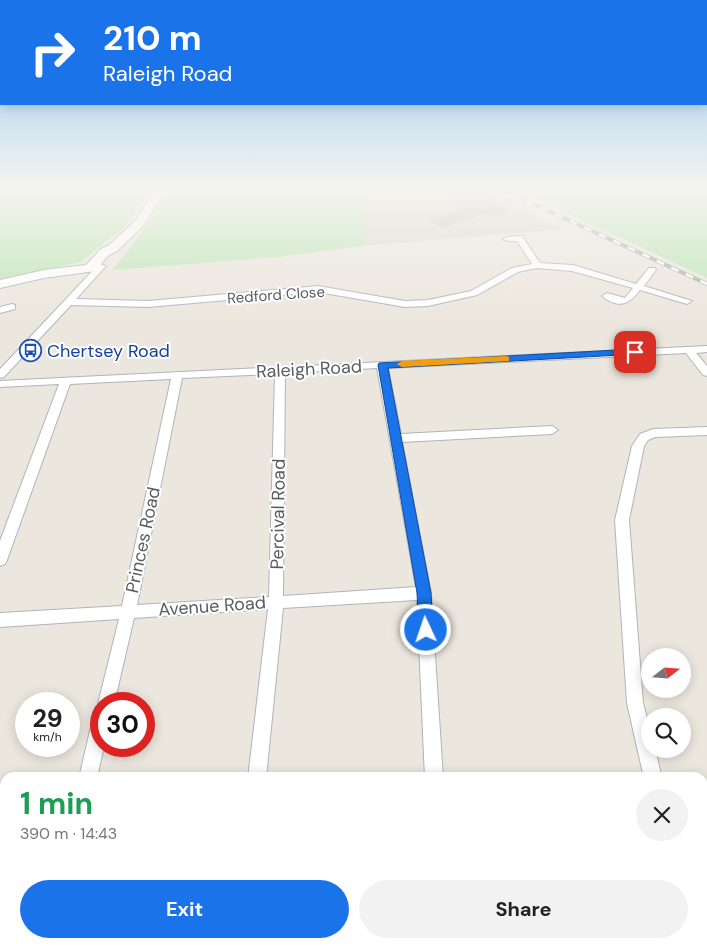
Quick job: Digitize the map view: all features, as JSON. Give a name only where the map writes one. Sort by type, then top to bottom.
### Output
[{"type":"street","points":[[0,375],[68,300],[78,293],[94,269],[114,252],[113,248],[130,231]]},
{"type":"street","points":[[507,239],[530,237]]},
{"type":"street","points":[[519,238],[537,265]]},
{"type":"street","name":"Redford Close","points":[[68,300],[148,304],[331,290],[386,301],[428,303],[474,293],[490,286],[515,270],[537,265],[573,268],[687,301]]},
{"type":"street","points":[[1,285],[94,269]]},
{"type":"street","points":[[607,296],[623,301],[628,300],[652,270]]},
{"type":"street","points":[[0,310],[12,307]]},
{"type":"street","name":"Raleigh Road","points":[[0,384],[707,349]]},
{"type":"street","points":[[689,350],[707,373]]},
{"type":"street","points":[[382,365],[397,438],[424,593],[434,772]]},
{"type":"street","name":"Percival Road","points":[[259,772],[276,602],[280,370]]},
{"type":"street","name":"Princes Road","points":[[109,692],[128,612],[177,376]]},
{"type":"street","points":[[0,560],[65,382]]},
{"type":"street","points":[[397,438],[552,430]]},
{"type":"street","points":[[652,772],[635,703],[622,520],[638,446],[644,437],[653,434],[707,431]]},
{"type":"street","name":"Avenue Road","points":[[0,620],[424,593]]},
{"type":"street","points":[[89,772],[93,757]]},
{"type":"shaded area","points":[[363,231],[538,231],[363,246]]},
{"type":"green space","points":[[0,231],[119,231],[81,262],[0,279]]},
{"type":"green space","points":[[142,231],[363,231],[363,246],[277,257],[113,270]]},
{"type":"green space","points":[[606,231],[707,231],[707,278]]},
{"type":"railway","points":[[593,231],[707,284]]},
{"type":"slow traffic","points":[[402,364],[506,359]]},
{"type":"place","name":"Chertsey Road","points":[[31,351]]},
{"type":"route","points":[[426,630],[424,593],[382,365],[635,352]]}]
